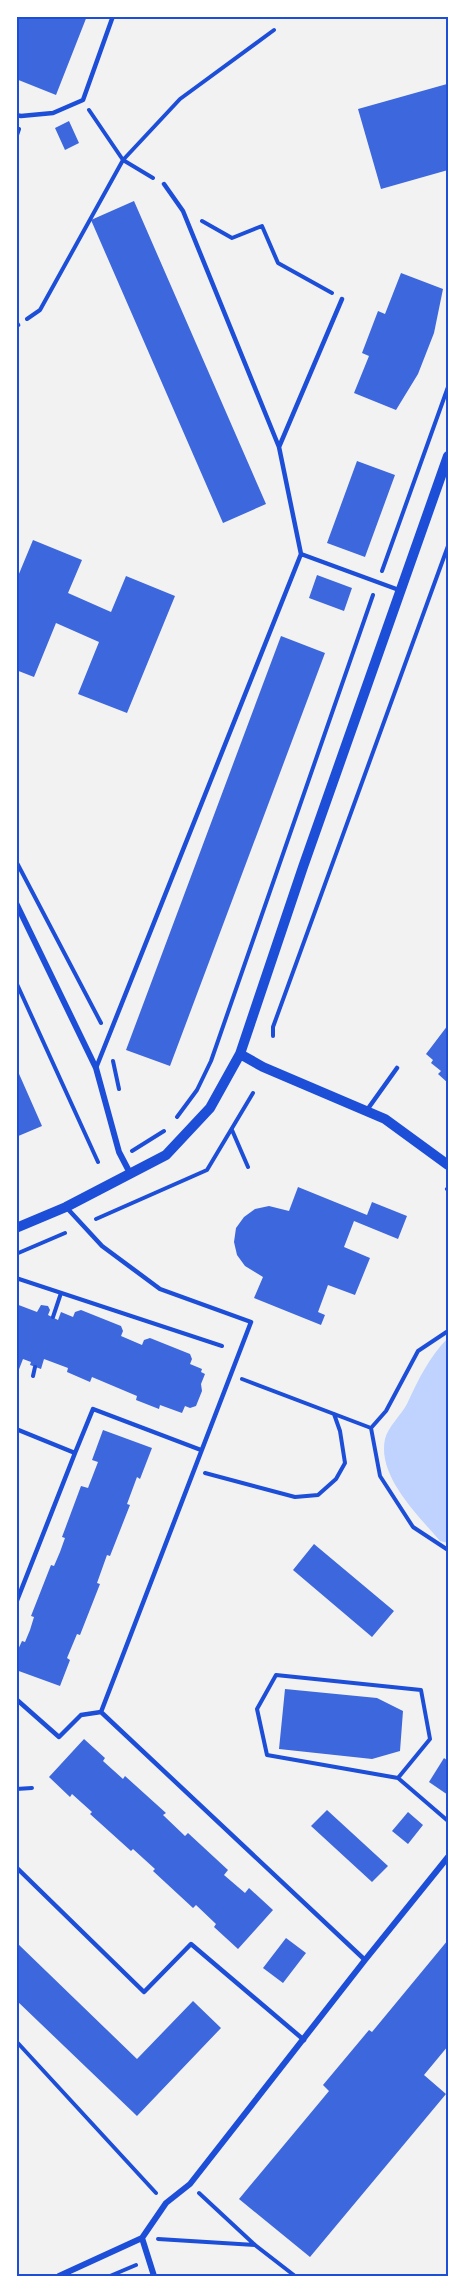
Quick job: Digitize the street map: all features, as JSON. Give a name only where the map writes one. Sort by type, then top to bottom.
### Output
[{"type":"street","points":[[16,1228],[66,1207],[166,1155],[210,1108],[240,1054],[448,456]]},
{"type":"street","points":[[435,489],[448,471]]},
{"type":"street","points":[[17,906],[96,1068],[119,1152],[131,1175]]},
{"type":"street","points":[[240,1054],[385,1119],[448,1165]]},
{"type":"street","points":[[59,2277],[142,2238],[166,2203],[189,2184],[448,1857]]},
{"type":"street","points":[[142,2238],[154,2277]]},
{"type":"lane","points":[[16,115],[21,117],[53,113],[83,100],[113,16]]},
{"type":"lane","points":[[96,1068],[301,554],[279,447],[183,211],[164,184]]},
{"type":"lane","points":[[279,447],[342,298]]},
{"type":"lane","points":[[301,554],[400,591]]},
{"type":"lane","points":[[366,1112],[397,1068]]},
{"type":"lane","points":[[66,1207],[102,1246],[160,1289],[251,1322],[101,1712]]},
{"type":"lane","points":[[16,1603],[93,1409],[201,1450]]},
{"type":"lane","points":[[16,1429],[75,1453]]},
{"type":"lane","points":[[16,1699],[60,1737],[81,1715],[101,1712]]},
{"type":"lane","points":[[101,1712],[365,1959]]},
{"type":"lane","points":[[16,1867],[144,1992],[191,1944],[304,2040]]},
{"type":"path","points":[[17,324],[40,309],[123,160],[180,99],[274,30]]},
{"type":"path","points":[[83,100],[123,160],[164,184]]},
{"type":"path","points":[[183,211],[232,238],[262,226],[278,263],[342,298]]},
{"type":"path","points":[[172,1122],[197,1090],[211,1061],[448,387]]},
{"type":"path","points":[[273,1036],[273,1027],[448,546]]},
{"type":"path","points":[[16,861],[109,1038],[120,1095]]},
{"type":"path","points":[[16,982],[98,1162]]},
{"type":"path","points":[[95,1220],[207,1170],[254,1093]]},
{"type":"path","points":[[232,1129],[248,1167]]},
{"type":"path","points":[[129,1140],[131,1151],[166,1130]]},
{"type":"path","points":[[16,1254],[65,1233]]},
{"type":"path","points":[[16,1278],[222,1346]]},
{"type":"path","points":[[53,1317],[61,1292]]},
{"type":"path","points":[[371,1428],[386,1411],[418,1351],[448,1331]]},
{"type":"path","points":[[33,1376],[36,1367]]},
{"type":"path","points":[[230,1375],[371,1428]]},
{"type":"path","points":[[193,1470],[295,1497],[318,1495],[336,1479],[345,1463],[340,1431],[334,1414]]},
{"type":"path","points":[[371,1428],[380,1476],[413,1527],[448,1550]]},
{"type":"path","points":[[448,1612],[448,1618]]},
{"type":"path","points":[[398,1778],[430,1739],[421,1690],[276,1675],[257,1709],[267,1755],[398,1778],[448,1821]]},
{"type":"path","points":[[16,1789],[32,1788]]},
{"type":"path","points":[[16,2041],[166,2203]]},
{"type":"path","points":[[189,2184],[255,2245],[295,2277]]},
{"type":"path","points":[[142,2238],[255,2245]]},
{"type":"path","points":[[110,2277],[136,2265]]},
{"type":"water","points":[[448,1338],[448,1543],[440,1541],[401,1494],[387,1467],[384,1453],[385,1439],[389,1430],[407,1404],[430,1361]]},
{"type":"building","points":[[16,16],[87,16],[56,95],[16,79]]},
{"type":"building","points":[[447,84],[448,170],[381,189],[358,109]]},
{"type":"building","points":[[69,121],[79,143],[65,150],[55,128]]},
{"type":"building","points":[[134,201],[266,504],[223,523],[91,220]]},
{"type":"building","points":[[401,273],[443,289],[434,333],[418,374],[396,410],[354,393],[369,356],[362,353],[378,311],[385,314]]},
{"type":"building","points":[[357,461],[395,475],[365,557],[327,543]]},
{"type":"building","points":[[33,540],[82,560],[68,593],[111,612],[126,576],[175,596],[127,713],[78,694],[99,642],[56,623],[34,677],[16,670],[16,581]]},
{"type":"building","points":[[317,575],[352,588],[344,611],[309,598]]},
{"type":"building","points":[[281,636],[325,653],[170,1066],[126,1050]]},
{"type":"building","points":[[448,1025],[448,1083],[438,1074],[441,1071],[431,1063],[433,1060],[426,1054]]},
{"type":"building","points":[[16,1067],[42,1126],[16,1137]]},
{"type":"building","points":[[298,1187],[367,1215],[372,1202],[407,1216],[398,1239],[354,1221],[344,1247],[370,1258],[355,1295],[328,1285],[318,1312],[325,1315],[321,1325],[254,1298],[263,1277],[245,1266],[237,1255],[234,1242],[236,1228],[244,1217],[255,1209],[269,1206],[289,1211]]},
{"type":"building","points":[[16,1304],[37,1312],[41,1305],[48,1306],[50,1310],[48,1315],[58,1320],[61,1312],[73,1317],[75,1312],[81,1310],[121,1326],[123,1331],[121,1336],[142,1345],[144,1340],[150,1338],[190,1354],[192,1359],[190,1364],[202,1369],[201,1372],[205,1374],[196,1406],[190,1408],[185,1406],[182,1413],[160,1405],[159,1409],[136,1400],[137,1396],[92,1377],[90,1382],[67,1372],[68,1368],[44,1359],[41,1369],[30,1365],[31,1362],[23,1359],[16,1377]]},
{"type":"building","points":[[103,1430],[152,1448],[140,1479],[137,1477],[127,1504],[130,1505],[110,1556],[107,1555],[97,1583],[100,1584],[80,1635],[77,1634],[67,1658],[70,1660],[60,1686],[16,1670],[16,1654],[30,1630],[34,1617],[31,1616],[51,1565],[54,1566],[60,1552],[65,1538],[62,1537],[81,1486],[88,1488],[98,1462],[92,1460]]},
{"type":"building","points":[[314,1544],[394,1611],[372,1637],[293,1570]]},
{"type":"building","points":[[285,1689],[377,1698],[403,1711],[400,1751],[372,1759],[279,1749]]},
{"type":"building","points":[[84,1739],[105,1758],[103,1761],[123,1779],[125,1776],[166,1813],[163,1815],[185,1836],[188,1833],[228,1870],[224,1875],[245,1893],[249,1888],[273,1910],[238,1949],[214,1927],[216,1924],[196,1905],[193,1908],[153,1871],[155,1869],[90,1814],[92,1812],[72,1794],[70,1797],[49,1777]]},
{"type":"building","points":[[444,1758],[448,1761],[448,1795],[429,1782]]},
{"type":"building","points":[[327,1810],[388,1866],[372,1882],[311,1826]]},
{"type":"building","points":[[408,1812],[423,1825],[408,1844],[392,1831]]},
{"type":"building","points":[[286,1938],[306,1953],[283,1983],[263,1968]]},
{"type":"building","points":[[448,1940],[448,2046],[424,2075],[446,2094],[310,2257],[239,2199],[329,2091],[323,2085],[369,2030],[372,2032]]},
{"type":"building","points":[[16,1942],[137,2059],[193,2001],[221,2028],[137,2116],[16,2000]]}]
